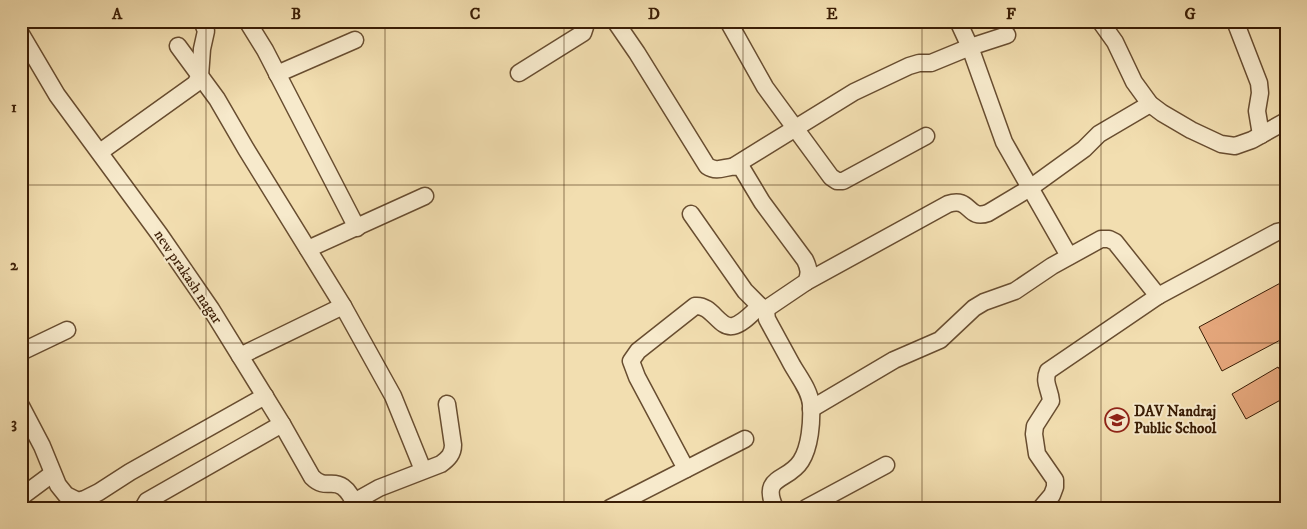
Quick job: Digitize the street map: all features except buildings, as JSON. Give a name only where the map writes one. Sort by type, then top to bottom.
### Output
[{"type":"street","points":[[100,152],[195,84],[200,76],[202,49],[206,31],[202,21]]},
{"type":"street","points":[[247,21],[265,50],[356,228]]},
{"type":"street","points":[[520,73],[583,33],[585,27],[583,21]]},
{"type":"street","points":[[615,21],[707,166],[718,171],[734,166],[794,127],[854,92],[909,66],[919,63],[931,63],[970,47],[1007,35]]},
{"type":"street","points":[[728,21],[765,88],[831,177],[837,181],[843,181],[926,136]]},
{"type":"street","points":[[958,21],[970,47],[999,132],[1069,256]]},
{"type":"street","points":[[1100,21],[1115,42],[1134,82],[1150,104],[1191,130],[1221,144],[1235,146],[1261,135],[1286,121]]},
{"type":"street","points":[[1235,21],[1259,84],[1260,93],[1257,111],[1261,135]]},
{"type":"street","name":"new prakash nagar","points":[[21,34],[57,95],[189,277],[265,396],[312,477],[318,483],[342,486],[356,505]]},
{"type":"street","points":[[277,74],[355,40]]},
{"type":"street","points":[[178,46],[217,99],[343,306],[393,396],[423,470]]},
{"type":"street","points":[[686,469],[637,377],[631,361],[638,351],[695,306],[701,305],[708,308],[721,321],[734,326],[769,307],[806,282],[948,204],[957,201],[981,215],[1030,188],[1084,149],[1099,134],[1150,104]]},
{"type":"street","points":[[734,166],[741,168],[746,173],[762,202],[805,260],[809,276],[806,282]]},
{"type":"street","points":[[308,249],[425,196]]},
{"type":"street","points":[[691,214],[728,269],[745,291],[763,309],[809,396],[810,428],[804,456],[800,464],[772,485],[770,491],[775,508]]},
{"type":"street","points":[[1041,508],[1052,495],[1055,488],[1055,480],[1041,462],[1034,442],[1035,426],[1051,401],[1045,383],[1048,371],[1158,296],[1277,232],[1286,230]]},
{"type":"street","points":[[810,409],[888,363],[940,340],[974,308],[984,302],[1015,291],[1052,266],[1101,239],[1109,239],[1115,242],[1158,296]]},
{"type":"street","points":[[240,356],[343,306]]},
{"type":"street","points":[[21,352],[67,330]]},
{"type":"street","points":[[21,406],[42,446],[58,485],[66,495],[78,501],[94,501],[130,472],[265,396]]},
{"type":"street","points":[[356,505],[379,488],[441,464],[448,459],[453,452],[447,404]]},
{"type":"street","points":[[143,508],[147,502],[282,424]]},
{"type":"street","points":[[610,508],[745,439]]},
{"type":"street","points":[[806,508],[886,465]]},
{"type":"street","points":[[21,498],[52,474]]},
{"type":"place","name":"DAV Nandraj Public School","points":[[1117,420]]}]
